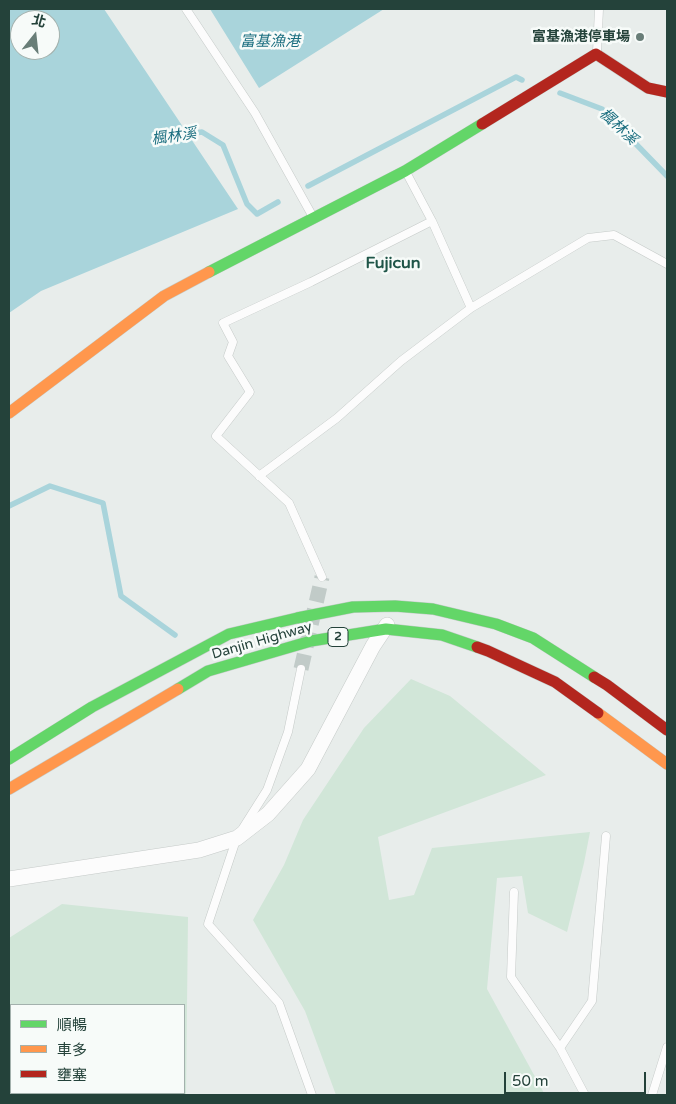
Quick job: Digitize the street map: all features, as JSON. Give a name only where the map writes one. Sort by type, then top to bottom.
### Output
[{"type":"main road","points":[[9,413],[164,296],[405,171],[596,54],[648,88],[667,92]]},
{"type":"main road","name":"Danjin Highway","points":[[9,758],[92,707],[229,634],[353,607],[395,606],[433,609],[496,624],[532,638],[607,685],[667,730]]},
{"type":"main road","name":"Danjin Highway","points":[[9,789],[208,672],[311,641],[386,629],[442,635],[488,651],[555,682],[667,764]]},
{"type":"street","points":[[9,879],[199,850],[237,838],[268,814],[308,769],[374,646],[386,629],[395,606]]},
{"type":"lane","points":[[186,9],[255,113],[314,219]]},
{"type":"lane","points":[[596,54],[600,9]]},
{"type":"lane","points":[[405,171],[432,221],[471,308]]},
{"type":"lane","points":[[322,577],[289,503],[216,436],[250,392],[228,356],[233,342],[223,322],[312,282],[432,221]]},
{"type":"lane","points":[[259,476],[337,418],[401,361],[471,308],[588,238],[614,235],[667,264]]},
{"type":"lane","points":[[301,669],[288,732],[267,790],[237,838],[208,924],[279,1002],[312,1095]]},
{"type":"lane","points":[[560,1048],[592,1002],[606,836]]},
{"type":"lane","points":[[514,892],[511,977],[560,1048],[585,1095]]},
{"type":"lane","points":[[652,1095],[667,1047]]},
{"type":"green space","points":[[411,679],[450,696],[546,775],[378,837],[389,900],[414,895],[432,848],[590,832],[567,932],[528,913],[522,876],[497,878],[487,989],[545,1095],[336,1095],[305,1011],[253,920],[284,865],[303,820],[364,728]]},
{"type":"green space","points":[[62,904],[188,917],[186,1095],[9,1095],[9,938]]},
{"type":"water","points":[[9,9],[104,9],[238,209],[41,291],[9,313]]},
{"type":"water","name":"富基漁港","points":[[210,9],[384,9],[259,88]]},
{"type":"waterway","name":"楓林溪","points":[[308,186],[516,77],[522,80]]},
{"type":"waterway","name":"楓林溪","points":[[560,93],[602,109],[667,176]]},
{"type":"waterway","name":"楓林溪","points":[[181,135],[202,132],[223,145],[247,204],[257,214],[278,202]]},
{"type":"waterway","points":[[9,506],[50,486],[103,503],[121,596],[175,635]]},
{"type":"tunnel","points":[[301,669],[322,577]]},
{"type":"traffic: fast","points":[[209,272],[405,171],[482,124]]},
{"type":"traffic: fast","points":[[9,759],[92,707],[229,634],[353,607],[395,606],[433,609],[496,624],[533,638],[594,677]]},
{"type":"traffic: fast","points":[[178,689],[208,671],[311,641],[386,629],[442,635],[477,647]]},
{"type":"traffic: slow","points":[[9,413],[164,296],[209,272]]},
{"type":"traffic: slow","points":[[9,789],[178,689]]},
{"type":"traffic: slow","points":[[598,713],[667,764]]},
{"type":"traffic: jam","points":[[482,124],[596,54],[648,88],[667,92]]},
{"type":"traffic: jam","points":[[477,647],[555,682],[598,713]]},
{"type":"traffic: jam","points":[[594,677],[667,730]]},
{"type":"place","name":"富基漁港停車場","points":[[640,37]]},
{"type":"district","name":"Fujicun","points":[[393,264]]}]
